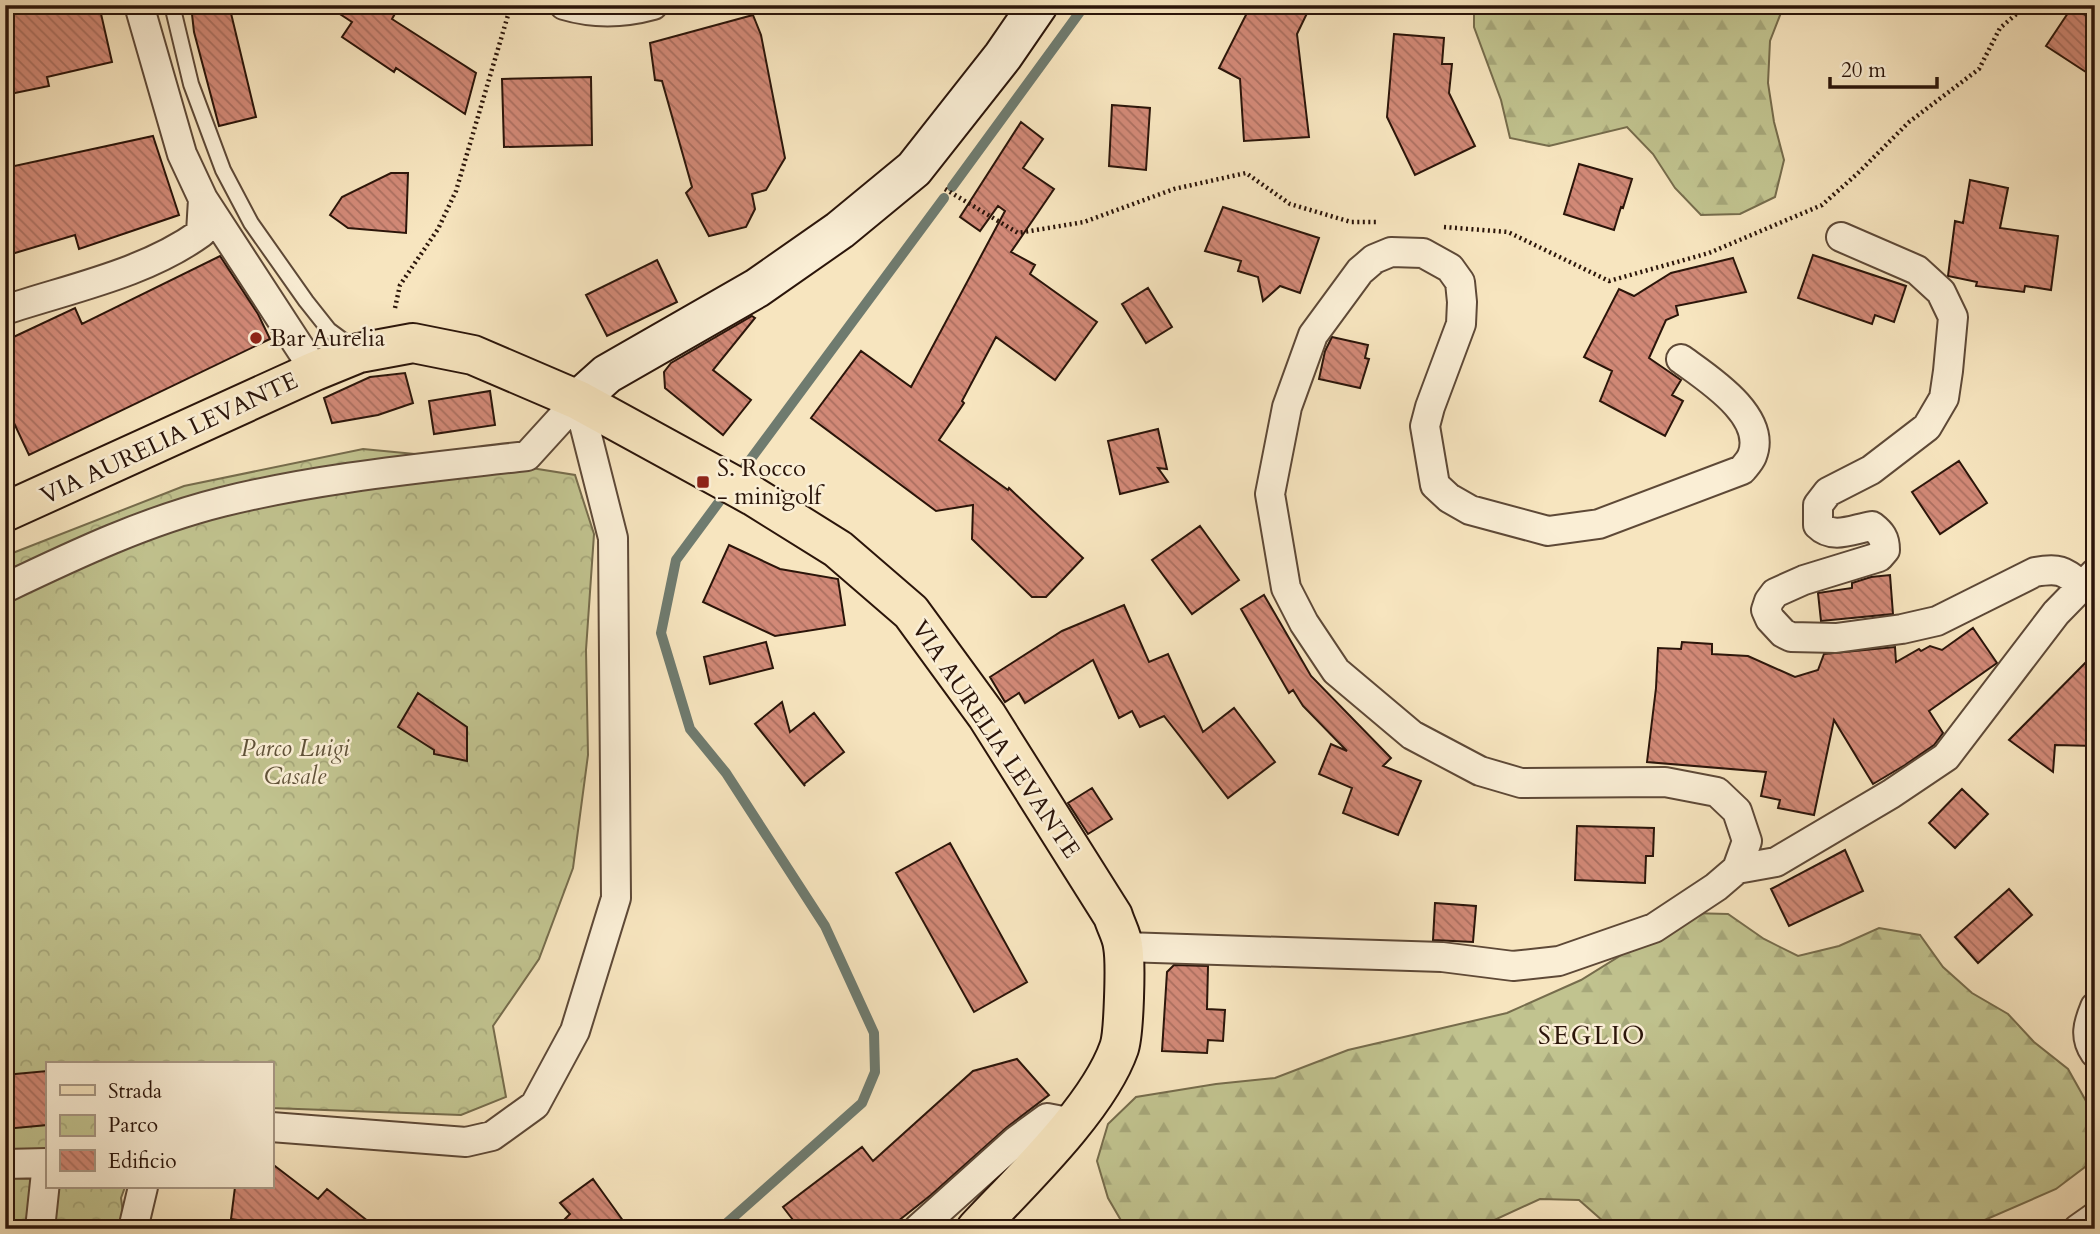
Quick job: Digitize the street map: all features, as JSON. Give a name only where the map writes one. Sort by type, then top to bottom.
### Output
[{"type":"main road","name":"VIA AURELIA LEVANTE","points":[[5,512],[315,371],[359,353],[413,343],[473,355],[578,400],[753,496],[838,549],[911,612],[987,716],[1112,916],[1124,947],[1124,1010],[1120,1047],[1101,1083],[1073,1123],[976,1229]]},
{"type":"street","points":[[139,5],[182,154],[202,199],[315,371]]},
{"type":"street","points":[[564,5],[585,12],[632,11],[653,5]]},
{"type":"street","points":[[5,588],[108,539],[221,502],[336,479],[527,456],[578,400],[607,374],[757,289],[840,230],[914,169],[1038,5]]},
{"type":"street","points":[[5,310],[130,271],[182,247],[201,233],[202,199]]},
{"type":"street","points":[[1737,869],[1776,862],[1946,757],[2056,613],[2088,579],[2051,569],[2035,572],[1937,621],[1836,638],[1791,638],[1770,619],[1766,610],[1774,593],[1804,579],[1879,557],[1885,550],[1885,540],[1872,526],[1834,534],[1825,531],[1818,525],[1818,505],[1828,492],[1871,470],[1927,427],[1944,398],[1953,317],[1941,292],[1917,270],[1841,237]]},
{"type":"street","points":[[1124,947],[1442,957],[1513,966],[1559,961],[1654,928],[1716,887],[1737,869],[1747,841],[1737,811],[1717,792],[1665,782],[1521,783],[1480,771],[1412,735],[1336,671],[1304,623],[1286,588],[1270,494],[1287,407],[1313,335],[1360,271],[1374,259],[1391,252],[1423,253],[1450,268],[1460,282],[1461,324],[1425,426],[1435,485],[1449,498],[1470,510],[1548,531],[1574,528],[1599,524],[1742,470],[1752,455],[1753,433],[1749,422],[1727,393],[1681,359]]},
{"type":"street","points":[[273,1127],[466,1142],[492,1136],[535,1105],[575,1031],[616,898],[613,538],[578,400]]},
{"type":"street","points":[[2095,1007],[2088,1023],[2088,1043],[2095,1053]]},
{"type":"street","points":[[918,1229],[1017,1140],[1047,1118],[1073,1123]]},
{"type":"street","points":[[5,1164],[46,1163]]},
{"type":"street","points":[[40,1229],[46,1172]]},
{"type":"street","points":[[134,1226],[143,1188]]},
{"type":"street","points":[[2078,1229],[2095,1217]]},
{"type":"lane","points":[[172,5],[191,84],[223,170],[251,223],[329,330],[359,353]]},
{"type":"path","points":[[395,309],[400,285],[438,229],[456,191],[511,5]]},
{"type":"path","points":[[1432,226],[1508,232],[1609,281],[1709,253],[1822,205],[1909,122],[1979,69],[2000,28],[2026,5]]},
{"type":"path","points":[[938,185],[1018,233],[1084,222],[1174,189],[1246,173],[1290,204],[1352,222],[1379,222]]},
{"type":"green space","points":[[1474,5],[1784,5],[1770,41],[1768,83],[1784,160],[1775,197],[1740,214],[1701,215],[1675,188],[1653,154],[1627,127],[1549,146],[1510,138],[1501,100],[1474,27]]},
{"type":"green space","name":"Parco Luigi Casale","points":[[363,449],[488,461],[575,475],[594,534],[586,650],[588,755],[573,868],[539,959],[493,1026],[506,1097],[461,1115],[273,1108],[273,1062],[46,1062],[46,1188],[125,1188],[121,1198],[125,1229],[5,1229],[5,556],[184,486]]},
{"type":"green space","points":[[1689,913],[1728,914],[1764,939],[1798,956],[1839,946],[1879,928],[1920,935],[1943,967],[1972,993],[2008,1014],[2034,1042],[2068,1069],[2095,1117],[2095,1154],[2085,1167],[2056,1189],[1964,1229],[1612,1229],[1579,1200],[1540,1199],[1475,1229],[1126,1229],[1108,1198],[1097,1161],[1108,1124],[1136,1097],[1275,1078],[1348,1050],[1507,1013],[1581,980]]},
{"type":"building","points":[[10,5],[99,5],[112,62],[47,77],[49,86],[5,95],[5,12],[11,11]]},
{"type":"building","points":[[191,5],[229,5],[256,117],[219,126],[194,32]]},
{"type":"building","points":[[326,5],[400,5],[392,19],[476,73],[465,114],[396,68],[394,72],[342,37],[352,22]]},
{"type":"building","points":[[1251,5],[1311,5],[1297,34],[1309,137],[1244,141],[1240,79],[1219,68]]},
{"type":"building","points":[[2072,7],[2095,21],[2095,78],[2046,46]]},
{"type":"building","points":[[753,15],[761,35],[785,158],[766,190],[752,194],[755,209],[746,227],[709,236],[686,193],[692,187],[662,81],[655,80],[650,43]]},
{"type":"building","points":[[1394,34],[1444,38],[1442,64],[1452,64],[1449,93],[1475,146],[1415,175],[1387,117]]},
{"type":"building","points":[[591,77],[592,145],[504,147],[502,79]]},
{"type":"building","points":[[1112,105],[1150,108],[1146,170],[1109,166]]},
{"type":"building","points":[[1021,122],[1043,139],[1023,168],[1054,189],[1011,252],[1035,265],[1030,274],[1097,322],[1055,380],[996,337],[962,401],[964,403],[939,440],[1008,490],[1009,488],[1083,558],[1046,597],[1032,597],[972,539],[973,505],[936,511],[811,418],[861,351],[911,387],[1005,211],[998,206],[980,231],[960,217]]},
{"type":"building","points":[[153,136],[179,215],[79,249],[75,235],[5,256],[5,168]]},
{"type":"building","points":[[1579,164],[1632,179],[1614,230],[1564,214]]},
{"type":"building","points":[[391,173],[408,173],[406,233],[348,228],[330,215],[342,197]]},
{"type":"building","points":[[1970,180],[2008,188],[2000,228],[2058,236],[2051,290],[2025,286],[2024,292],[1976,286],[1977,282],[1948,276],[1955,221],[1963,223]]},
{"type":"building","points":[[1223,207],[1319,238],[1300,293],[1280,286],[1263,301],[1258,277],[1238,271],[1241,261],[1205,251]]},
{"type":"building","points":[[1813,255],[1906,286],[1894,322],[1875,315],[1872,324],[1798,298]]},
{"type":"building","points":[[220,256],[258,314],[270,339],[29,455],[5,404],[5,341],[75,308],[82,324]]},
{"type":"building","points":[[1733,258],[1746,292],[1676,306],[1678,315],[1666,320],[1649,358],[1681,380],[1672,395],[1683,401],[1665,436],[1600,401],[1612,371],[1584,357],[1619,289],[1634,296],[1671,273]]},
{"type":"building","points":[[657,260],[677,302],[607,336],[586,295]]},
{"type":"building","points":[[1148,288],[1172,327],[1146,343],[1122,304]]},
{"type":"building","points":[[752,316],[755,318],[713,370],[751,400],[723,435],[665,388],[664,372],[671,363]]},
{"type":"building","points":[[1332,337],[1368,345],[1365,358],[1369,359],[1360,388],[1319,379],[1325,351]]},
{"type":"building","points":[[405,373],[413,403],[378,415],[332,423],[324,398],[370,377]]},
{"type":"building","points":[[490,391],[495,425],[434,434],[429,401]]},
{"type":"building","points":[[1158,429],[1167,469],[1158,468],[1168,482],[1120,494],[1108,441]]},
{"type":"building","points":[[1959,461],[1987,503],[1940,534],[1912,492]]},
{"type":"building","points":[[1200,526],[1239,580],[1192,614],[1152,560]]},
{"type":"building","points":[[729,545],[780,569],[838,579],[845,625],[775,636],[703,602]]},
{"type":"building","points":[[1890,575],[1893,614],[1821,621],[1818,593],[1852,588],[1852,583]]},
{"type":"building","points":[[1264,595],[1311,676],[1391,758],[1383,766],[1421,781],[1398,835],[1343,813],[1352,788],[1319,774],[1331,744],[1347,751],[1303,706],[1293,690],[1289,693],[1241,609]]},
{"type":"building","points":[[1124,605],[1149,662],[1168,654],[1203,732],[1234,708],[1275,762],[1228,798],[1164,716],[1140,727],[1132,711],[1119,718],[1093,660],[1025,703],[1019,693],[1005,702],[990,677],[1062,631]]},
{"type":"building","points":[[1973,628],[1997,663],[1929,711],[1943,733],[1934,745],[1905,765],[1873,784],[1834,720],[1814,815],[1778,808],[1780,800],[1761,796],[1766,772],[1647,762],[1658,648],[1681,649],[1682,642],[1712,644],[1712,654],[1748,656],[1795,677],[1818,670],[1824,654],[1895,647],[1896,662],[1930,646],[1942,650]]},
{"type":"building","points":[[766,642],[773,668],[710,684],[704,657]]},
{"type":"building","points":[[2095,653],[2095,746],[2055,745],[2053,772],[2009,740]]},
{"type":"building","points":[[418,693],[467,727],[467,761],[434,754],[434,750],[398,727]]},
{"type":"building","points":[[782,702],[790,732],[814,713],[844,752],[804,784],[805,786],[755,724]]},
{"type":"building","points":[[1092,788],[1112,819],[1088,834],[1068,803]]},
{"type":"building","points":[[1962,789],[1988,814],[1955,848],[1929,823]]},
{"type":"building","points":[[1577,826],[1654,828],[1653,856],[1646,856],[1645,883],[1575,880]]},
{"type":"building","points":[[950,843],[1027,982],[974,1012],[896,873]]},
{"type":"building","points":[[1845,850],[1863,891],[1789,926],[1771,889]]},
{"type":"building","points":[[2009,889],[2032,915],[1978,963],[1955,937]]},
{"type":"building","points":[[1435,903],[1476,906],[1473,942],[1433,940]]},
{"type":"building","points":[[1174,965],[1208,966],[1207,1009],[1225,1010],[1223,1041],[1208,1040],[1207,1053],[1162,1051],[1167,972]]},
{"type":"building","points":[[1017,1059],[1049,1095],[1006,1128],[931,1195],[888,1229],[800,1229],[783,1207],[862,1147],[873,1161],[973,1071]]},
{"type":"building","points":[[46,1071],[46,1125],[5,1129],[5,1075]]},
{"type":"building","points":[[273,1165],[318,1199],[327,1189],[378,1229],[258,1229],[258,1223],[231,1219],[235,1188],[273,1188]]},
{"type":"building","points":[[593,1179],[629,1229],[555,1229],[570,1214],[560,1203]]},
{"type":"waterway","points":[[952,187],[1085,5]]},
{"type":"waterway","points":[[720,1229],[862,1103],[875,1072],[874,1033],[825,926],[726,773],[690,729],[661,633],[676,560],[944,198]]},
{"type":"place","name":"Bar Aurelia","points":[[256,338]]},
{"type":"place","name":"S. Rocco - minigolf","points":[[703,482]]},
{"type":"district","name":"SEGLIO","points":[[1592,1035]]}]
